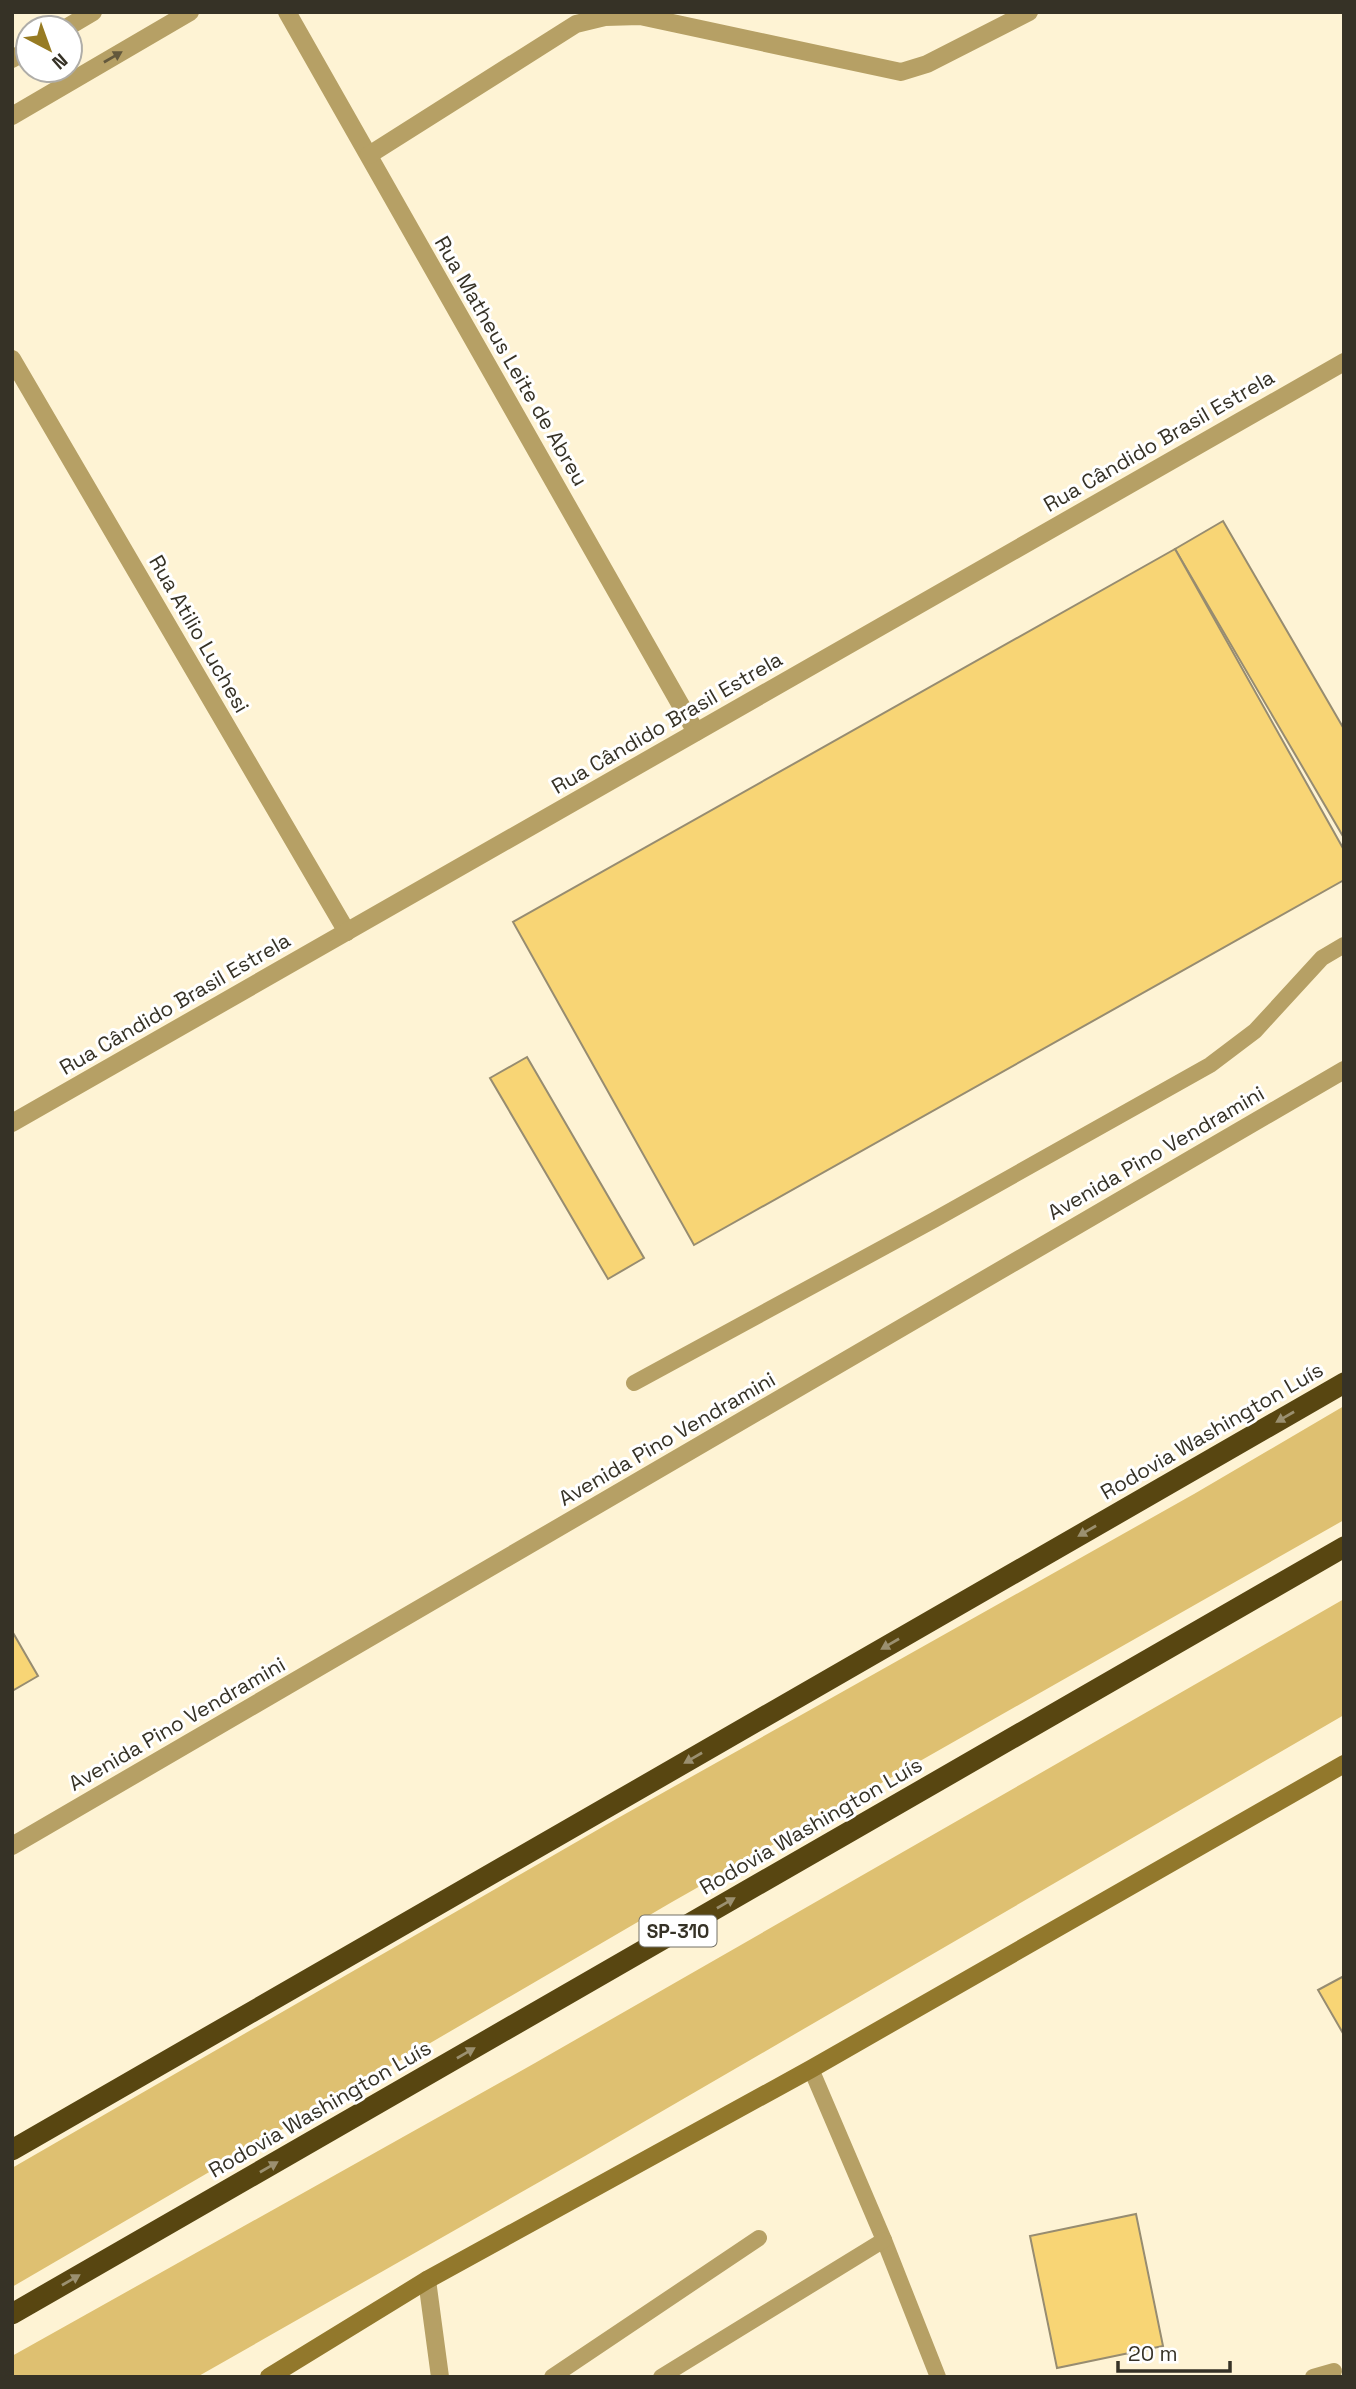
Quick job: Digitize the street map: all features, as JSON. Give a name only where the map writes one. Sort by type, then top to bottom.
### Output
[{"type":"highway","name":"Rodovia Washington Luís","points":[[12,2150],[1344,1383]]},
{"type":"highway","name":"Rodovia Washington Luís","points":[[12,2314],[1344,1547]]},
{"type":"main road","points":[[269,2377],[427,2280],[811,2069],[1344,1764]]},
{"type":"street","points":[[12,116],[190,12]]},
{"type":"street","name":"Rua Matheus Leite de Abreu","points":[[287,12],[696,732]]},
{"type":"street","points":[[369,155],[576,24],[605,17],[640,16],[901,72],[927,64],[1029,12]]},
{"type":"street","name":"Rua Atilio Luchesi","points":[[12,359],[347,932]]},
{"type":"street","name":"Rua Cândido Brasil Estrela","points":[[12,1123],[1344,362]]},
{"type":"street","name":"Avenida Pino Vendramini","points":[[12,1846],[1344,1070]]},
{"type":"street","points":[[427,2280],[440,2377]]},
{"type":"lane","points":[[634,1383],[1210,1065],[1255,1031],[1322,958],[1344,945]]},
{"type":"lane","points":[[811,2069],[884,2240],[938,2377]]},
{"type":"lane","points":[[552,2377],[759,2238]]},
{"type":"lane","points":[[661,2377],[884,2240]]},
{"type":"lane","points":[[1313,2377],[1334,2371]]},
{"type":"shaded area","points":[[1344,1406],[1344,1520],[672,1902],[12,2287],[12,2168],[618,1818],[1194,1494]]},
{"type":"shaded area","points":[[1344,1599],[1344,1715],[585,2156],[197,2377],[12,2377],[12,2356],[535,2063]]},
{"type":"building","points":[[1223,521],[1344,729],[1344,838],[1175,549]]},
{"type":"building","points":[[1175,549],[1344,850],[1344,880],[694,1245],[513,922]]},
{"type":"building","points":[[527,1057],[644,1258],[608,1279],[490,1078]]},
{"type":"building","points":[[12,1631],[38,1676],[12,1691]]},
{"type":"building","points":[[1344,1976],[1344,2035],[1318,1990]]},
{"type":"building","points":[[1136,2214],[1163,2346],[1057,2368],[1030,2236]]}]
